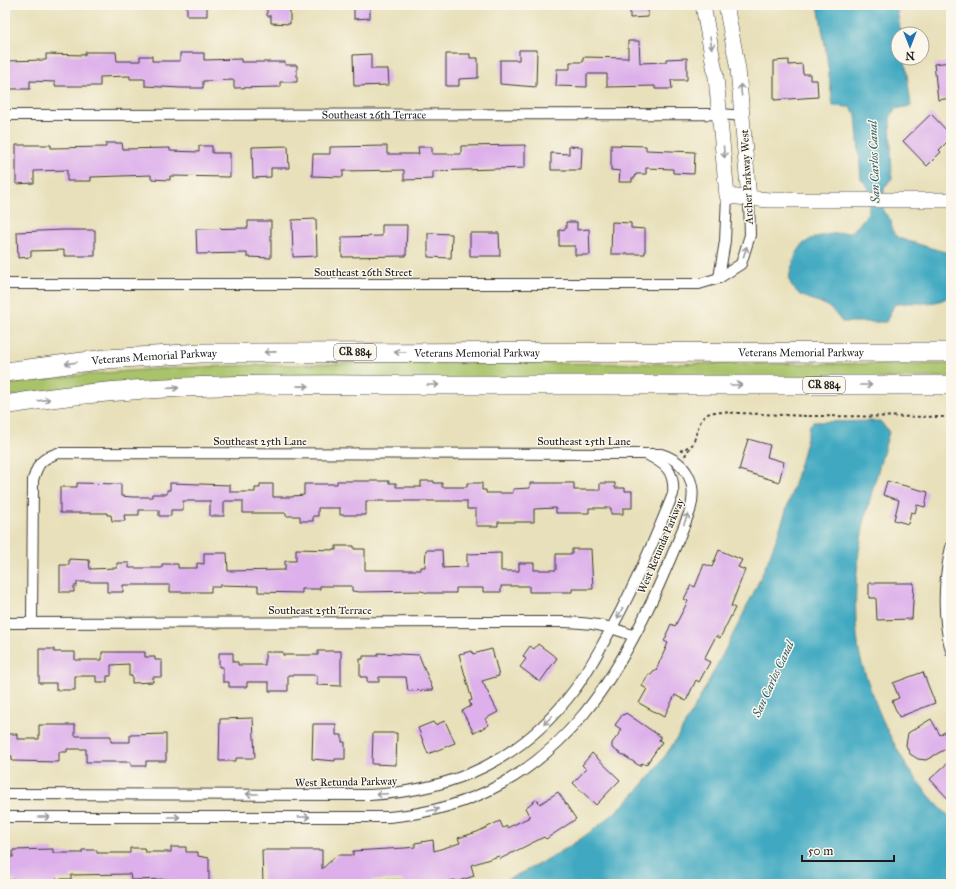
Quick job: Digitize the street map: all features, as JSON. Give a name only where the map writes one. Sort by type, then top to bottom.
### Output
[{"type":"highway","points":[[547,352],[673,340],[951,341]]},
{"type":"highway","name":"Veterans Memorial Parkway","points":[[5,372],[106,359],[201,352],[951,352]]},
{"type":"highway","name":"CR 884","points":[[5,405],[77,395],[211,387],[317,385],[951,386]]},
{"type":"street","name":"Archer Parkway West","points":[[703,5],[709,29],[721,114],[727,196],[725,241],[719,278]]},
{"type":"street","name":"Archer Parkway West","points":[[719,278],[741,264],[750,234],[743,116],[738,69],[726,5]]},
{"type":"street","name":"Southeast 26th Terrace","points":[[5,115],[721,114],[743,116]]},
{"type":"street","points":[[727,196],[749,199],[951,200]]},
{"type":"street","name":"Southeast 26th Street","points":[[5,284],[699,284],[719,278]]},
{"type":"street","name":"Southeast 25th Lane","points":[[32,623],[33,480],[36,467],[45,457],[58,453],[644,453]]},
{"type":"street","name":"West Retunda Parkway","points":[[5,794],[398,794],[426,789],[464,776],[484,767],[503,756],[537,731],[576,688],[612,627],[655,540],[673,494],[674,485],[671,473],[660,461],[644,453]]},
{"type":"street","name":"West Retunda Parkway","points":[[5,817],[388,817],[443,808],[495,788],[531,766],[547,754],[567,735],[590,709],[634,636],[672,556],[694,499],[691,484],[683,466],[674,458],[644,453]]},
{"type":"street","points":[[951,547],[944,594],[944,610],[951,651]]},
{"type":"street","name":"Southeast 25th Terrace","points":[[5,623],[564,622],[598,624],[612,627],[634,636]]},
{"type":"path","points":[[693,444],[703,417],[708,413],[715,412],[807,416],[951,418]]},
{"type":"green space","points":[[402,363],[951,364],[951,377],[5,396],[5,385],[104,373],[203,367]]},
{"type":"water","name":"San Carlos Canal","points":[[818,5],[896,5],[900,26],[890,26],[890,66],[906,66],[911,106],[895,109],[890,118],[892,178],[884,188],[883,211],[891,220],[892,230],[898,238],[948,253],[951,257],[951,295],[937,302],[901,303],[894,305],[886,322],[842,322],[826,305],[800,295],[792,287],[789,279],[796,254],[803,244],[811,239],[825,235],[851,232],[859,225],[869,211],[869,188],[861,179],[856,114],[849,107],[833,106]]},
{"type":"water","name":"San Carlos Canal","points":[[880,421],[889,432],[865,518],[859,553],[856,580],[856,626],[859,649],[863,668],[891,738],[912,773],[924,789],[951,818],[951,884],[497,884],[536,866],[555,855],[573,844],[607,819],[651,776],[671,747],[690,716],[729,642],[769,558],[792,492],[810,425],[813,422]]},
{"type":"building","points":[[187,5],[207,5],[207,16],[187,16]]},
{"type":"building","points":[[267,5],[290,5],[290,24],[271,23],[271,16],[267,16]]},
{"type":"building","points":[[354,5],[370,5],[370,18],[354,19]]},
{"type":"building","points":[[630,5],[648,5],[648,17],[630,18]]},
{"type":"building","points":[[628,41],[639,41],[640,63],[666,62],[666,59],[687,58],[687,80],[671,80],[672,89],[655,89],[655,86],[607,87],[607,74],[587,74],[587,87],[556,86],[557,69],[570,69],[570,62],[583,62],[583,57],[628,58]]},
{"type":"building","points":[[519,50],[537,50],[536,87],[500,84],[500,60],[519,60]]},
{"type":"building","points":[[85,52],[116,52],[117,61],[140,61],[140,56],[152,56],[152,61],[180,61],[180,53],[204,53],[204,60],[241,59],[241,62],[285,62],[285,65],[297,65],[297,82],[280,82],[280,87],[234,88],[234,80],[203,81],[203,88],[180,88],[145,86],[145,79],[130,79],[130,76],[100,77],[100,86],[55,86],[55,82],[30,81],[30,89],[5,89],[5,61],[46,60],[46,54],[85,55]]},
{"type":"building","points":[[371,54],[371,69],[388,69],[389,85],[354,86],[353,55]]},
{"type":"building","points":[[446,54],[470,54],[470,58],[478,58],[478,78],[459,79],[459,86],[446,86]]},
{"type":"building","points":[[789,60],[789,65],[802,64],[803,74],[810,74],[810,80],[817,80],[818,97],[774,100],[774,61]]},
{"type":"building","points":[[951,62],[951,98],[938,100],[934,64]]},
{"type":"building","points":[[931,114],[951,135],[951,138],[939,150],[941,152],[927,166],[903,141]]},
{"type":"building","points":[[106,143],[122,143],[123,149],[170,148],[170,151],[199,152],[199,146],[212,146],[212,153],[230,153],[230,177],[170,176],[170,180],[151,179],[151,175],[91,177],[91,181],[67,181],[67,170],[34,171],[34,183],[16,184],[16,145],[51,145],[51,148],[106,147]]},
{"type":"building","points":[[525,145],[525,168],[433,171],[433,179],[404,180],[404,170],[343,171],[343,177],[312,176],[313,154],[330,154],[330,147],[387,146],[387,154],[419,154],[418,147],[432,147],[432,154],[461,154],[461,146]]},
{"type":"building","points":[[611,145],[646,146],[646,150],[695,152],[694,174],[673,173],[673,169],[646,168],[646,174],[636,174],[635,178],[632,178],[632,182],[619,182],[620,171],[611,170]]},
{"type":"building","points":[[288,146],[289,168],[271,168],[271,177],[253,178],[252,147]]},
{"type":"building","points":[[569,146],[582,147],[581,170],[551,170],[551,153],[569,154]]},
{"type":"building","points":[[316,219],[317,256],[293,257],[292,220]]},
{"type":"building","points":[[248,221],[271,221],[271,258],[247,257],[247,253],[197,254],[196,229],[248,228]]},
{"type":"building","points":[[566,222],[577,222],[577,230],[589,229],[590,255],[575,255],[575,246],[559,246],[559,230],[566,229]]},
{"type":"building","points":[[612,222],[631,223],[631,228],[645,229],[645,254],[611,254]]},
{"type":"building","points":[[382,225],[407,225],[406,256],[342,257],[342,237],[382,236]]},
{"type":"building","points":[[95,230],[95,256],[64,256],[64,250],[31,251],[31,257],[18,258],[17,232]]},
{"type":"building","points":[[428,233],[452,234],[451,258],[428,257]]},
{"type":"building","points":[[470,233],[499,233],[500,256],[470,256]]},
{"type":"building","points":[[748,439],[770,445],[767,457],[784,462],[779,482],[739,470]]},
{"type":"building","points":[[337,481],[389,481],[389,483],[396,483],[396,487],[421,487],[421,481],[434,481],[434,483],[442,483],[442,487],[467,487],[467,483],[482,483],[482,490],[486,490],[486,493],[513,493],[513,489],[530,488],[530,483],[574,483],[574,490],[600,490],[600,483],[615,483],[615,488],[625,488],[625,491],[632,491],[632,508],[623,508],[623,514],[611,514],[611,508],[589,508],[589,513],[556,513],[556,508],[534,509],[534,522],[498,522],[498,526],[476,526],[476,509],[467,509],[467,501],[366,501],[366,515],[340,515],[340,508],[318,508],[318,516],[313,516],[313,521],[300,521],[300,516],[286,516],[286,513],[243,513],[243,501],[224,501],[224,516],[210,516],[210,501],[183,501],[183,510],[171,510],[171,516],[159,516],[159,510],[139,510],[139,515],[124,515],[125,521],[112,521],[111,515],[107,515],[107,513],[60,513],[60,487],[77,487],[77,483],[121,484],[121,496],[132,497],[152,497],[152,494],[167,494],[167,490],[170,490],[170,483],[230,485],[230,492],[255,492],[255,488],[260,488],[260,484],[273,484],[273,497],[293,497],[304,495],[304,484],[337,484]]},
{"type":"building","points":[[887,481],[928,492],[925,507],[917,505],[915,513],[911,512],[908,524],[894,520],[899,500],[883,495]]},
{"type":"building","points":[[336,546],[354,546],[354,549],[365,549],[365,570],[421,570],[421,567],[425,567],[426,550],[442,550],[443,568],[467,567],[467,554],[501,553],[501,571],[519,571],[519,563],[534,563],[534,570],[556,570],[556,554],[572,554],[572,549],[591,549],[593,589],[572,589],[572,592],[529,592],[529,586],[501,586],[501,592],[483,592],[483,588],[456,588],[456,593],[428,593],[421,591],[360,592],[352,591],[352,586],[320,586],[320,589],[302,589],[302,593],[258,592],[258,586],[220,585],[220,587],[211,587],[211,592],[170,592],[170,585],[123,585],[123,592],[107,592],[107,582],[77,582],[77,586],[74,586],[74,592],[60,592],[60,565],[69,565],[69,559],[89,560],[90,569],[117,568],[117,563],[129,563],[129,568],[162,568],[162,564],[178,564],[178,568],[197,568],[197,563],[204,564],[204,553],[227,553],[228,571],[285,570],[285,561],[296,561],[296,549],[336,550]]},
{"type":"building","points":[[719,550],[742,560],[738,567],[745,570],[731,606],[735,608],[720,638],[716,636],[704,659],[710,662],[699,682],[696,680],[686,701],[675,695],[664,717],[639,703],[647,689],[642,686],[649,674],[651,675],[654,670],[656,670],[668,643],[664,641],[667,636],[666,635],[671,624],[675,626],[688,601],[684,599],[691,585],[695,587],[704,564],[712,567]]},
{"type":"building","points":[[869,583],[914,583],[912,619],[877,620],[876,598],[869,598]]},
{"type":"building","points":[[538,644],[557,658],[540,682],[520,667],[526,659],[523,656],[530,646],[534,649]]},
{"type":"building","points":[[39,649],[54,649],[54,652],[75,652],[75,660],[102,660],[102,652],[145,652],[145,657],[155,657],[155,660],[162,660],[162,677],[153,677],[153,682],[132,683],[132,676],[129,676],[129,664],[111,665],[111,676],[107,676],[107,682],[96,682],[96,676],[75,676],[75,690],[56,690],[56,683],[39,683]]},
{"type":"building","points":[[492,649],[499,676],[482,681],[498,712],[485,719],[489,725],[474,733],[462,711],[471,706],[469,701],[472,700],[459,654],[472,651],[473,654]]},
{"type":"building","points":[[318,651],[341,651],[341,686],[317,685],[317,675],[288,675],[288,691],[269,691],[269,682],[247,682],[247,687],[229,687],[229,682],[223,682],[223,667],[219,667],[219,653],[233,653],[233,662],[238,662],[238,665],[265,665],[265,652],[283,652],[283,655],[318,655]]},
{"type":"building","points":[[378,653],[419,655],[433,690],[408,691],[406,677],[379,677],[379,682],[367,682],[367,677],[360,677],[360,659],[363,659],[363,656],[378,656]]},
{"type":"building","points":[[923,672],[935,703],[899,717],[892,701],[899,698],[893,683]]},
{"type":"building","points":[[626,713],[661,737],[659,740],[662,742],[646,765],[642,763],[640,766],[612,748],[612,743],[622,730],[615,725],[623,714],[624,715]]},
{"type":"building","points":[[253,718],[255,758],[236,758],[236,761],[219,761],[220,719]]},
{"type":"building","points":[[931,719],[940,735],[951,728],[951,746],[926,760],[918,759],[910,754],[906,745],[908,733]]},
{"type":"building","points":[[445,721],[455,743],[428,754],[418,728],[433,722],[435,725]]},
{"type":"building","points":[[313,724],[336,724],[336,735],[342,735],[342,742],[345,742],[345,759],[335,759],[335,761],[312,759]]},
{"type":"building","points":[[39,725],[75,725],[75,736],[111,736],[111,742],[130,742],[130,735],[166,734],[166,761],[146,761],[146,766],[131,766],[131,762],[86,762],[86,749],[67,749],[67,752],[59,752],[59,762],[12,761],[12,756],[5,756],[5,734],[17,734],[17,739],[39,739]]},
{"type":"building","points":[[373,733],[397,733],[396,765],[372,764]]},
{"type":"building","points":[[592,753],[620,780],[596,805],[573,783],[586,769],[582,765]]},
{"type":"building","points":[[951,760],[951,802],[930,779]]},
{"type":"building","points":[[558,792],[576,819],[546,839],[544,837],[500,859],[499,856],[471,865],[474,876],[456,882],[455,880],[436,884],[403,884],[402,880],[372,880],[372,883],[263,884],[262,850],[322,850],[322,869],[337,855],[353,855],[353,851],[415,847],[415,843],[433,840],[434,851],[460,843],[458,838],[477,832],[500,821],[503,828],[507,826],[507,828],[530,817],[525,808],[537,799],[540,804]]},
{"type":"building","points":[[171,847],[186,847],[186,852],[198,852],[198,856],[209,858],[209,884],[171,884],[171,879],[131,880],[130,874],[71,875],[71,879],[56,879],[56,884],[15,884],[15,880],[5,880],[5,857],[13,857],[13,850],[53,849],[53,853],[82,853],[82,850],[97,850],[97,853],[130,853],[130,848],[144,848],[145,852],[171,852]]}]
